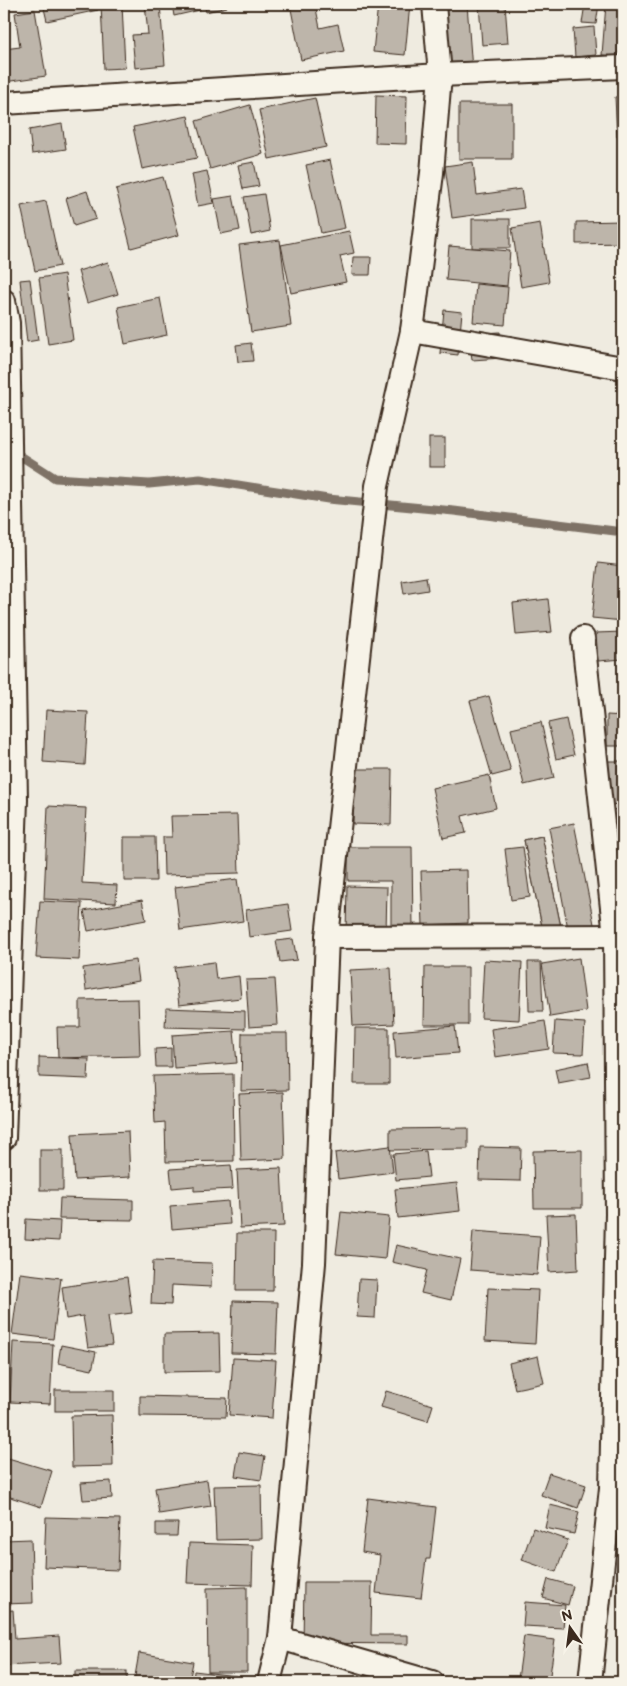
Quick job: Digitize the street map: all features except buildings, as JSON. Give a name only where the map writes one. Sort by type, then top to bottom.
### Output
[{"type":"street","points":[[269,1682],[280,1638],[314,1263],[326,937],[377,486],[412,331],[432,173],[440,75],[434,4]]},
{"type":"street","points":[[4,103],[440,75],[623,67]]},
{"type":"street","points":[[4,301],[8,323],[16,800],[4,1138]]},
{"type":"street","points":[[412,331],[623,368]]},
{"type":"street","points":[[583,638],[619,936],[617,1214],[610,1488],[590,1682]]},
{"type":"street","points":[[326,937],[619,936]]},
{"type":"street","points":[[280,1638],[432,1682]]},
{"type":"waterway","points":[[13,451],[55,478],[149,484],[200,479],[328,499],[454,511],[623,532]]}]
